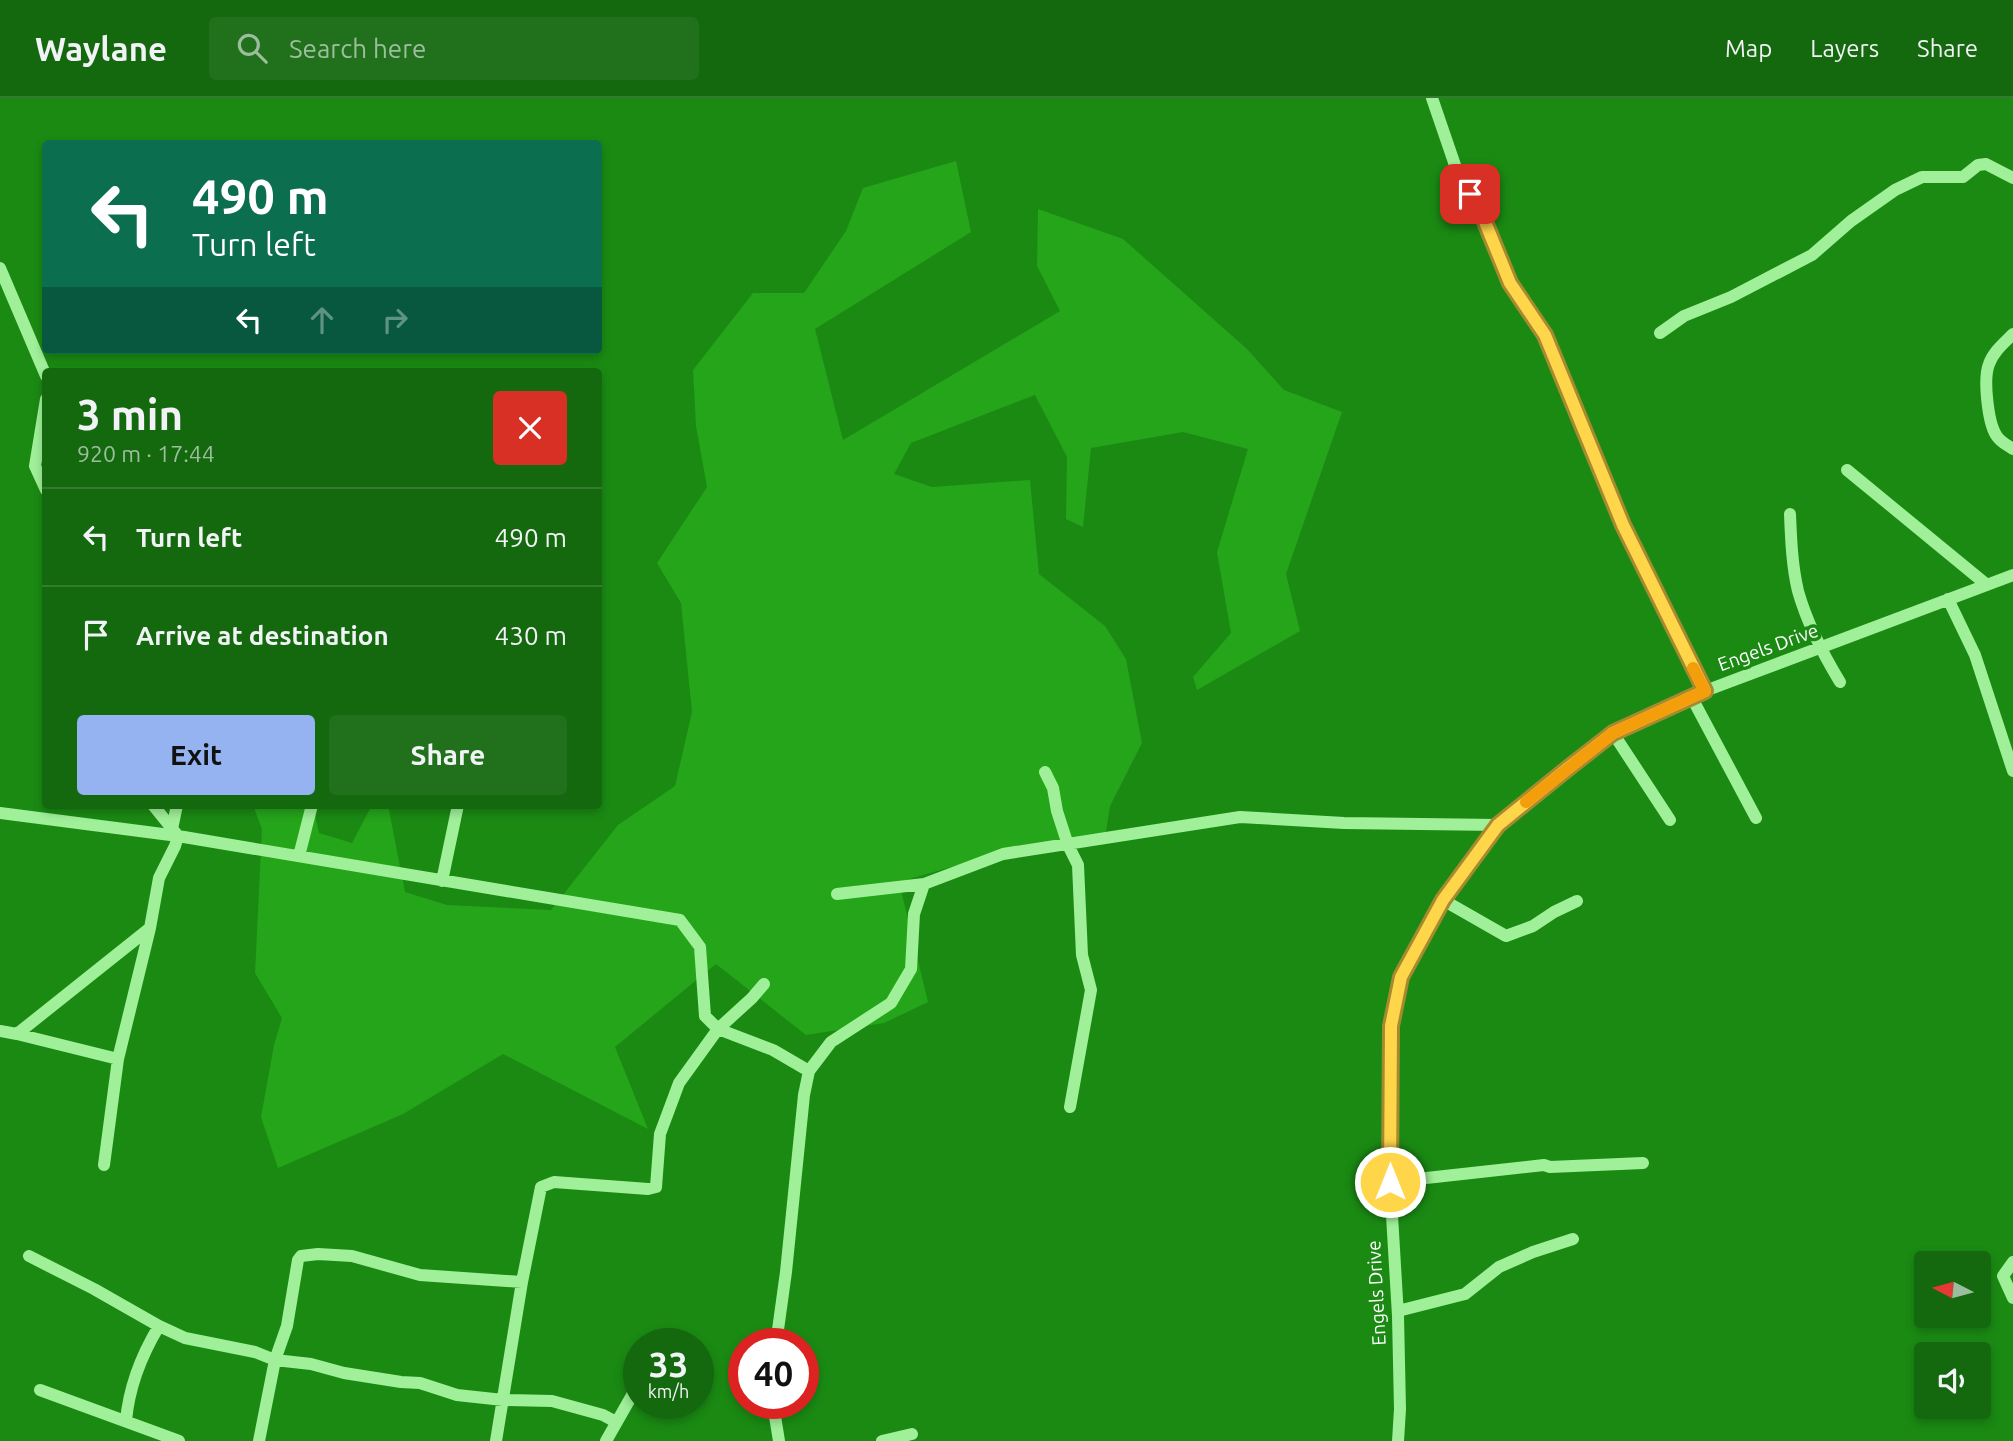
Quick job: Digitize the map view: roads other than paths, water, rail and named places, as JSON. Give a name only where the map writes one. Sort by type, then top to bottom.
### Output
[{"type":"street","points":[[1432,98],[1457,172],[1483,217],[1510,283],[1545,335],[1623,525],[1705,691]]},
{"type":"street","points":[[1660,333],[1684,316],[1731,297],[1812,255],[1851,220],[1895,190],[1922,177],[1962,177],[1978,165],[1986,164],[2013,178]]},
{"type":"street","points":[[0,268],[43,368]]},
{"type":"street","points":[[2013,334],[1996,351],[1986,375],[1994,433],[2000,441],[2013,449]]},
{"type":"street","points":[[42,424],[35,466],[42,481]]},
{"type":"street","points":[[1847,470],[1987,585]]},
{"type":"street","points":[[1790,514],[1798,592],[1820,648],[1840,682]]},
{"type":"street","name":"Engels Drive","points":[[1398,1441],[1398,1311],[1390,1182],[1391,1026],[1401,977],[1443,900],[1498,825],[1613,733],[1705,691],[2013,575]]},
{"type":"street","points":[[1948,599],[1975,656],[2013,771]]},
{"type":"street","points":[[1692,698],[1756,818]]},
{"type":"street","points":[[1613,733],[1670,820]]},
{"type":"street","points":[[1045,772],[1053,788],[1068,845],[1078,864],[1082,955],[1091,990],[1070,1107]]},
{"type":"street","points":[[156,809],[175,832]]},
{"type":"street","points":[[104,1165],[118,1059],[150,928],[159,878],[175,846],[177,809]]},
{"type":"street","points":[[299,856],[311,809]]},
{"type":"street","points":[[442,881],[457,809]]},
{"type":"street","points":[[0,813],[175,832],[442,881],[680,920],[699,947],[705,1016],[718,1029],[773,1050],[809,1071]]},
{"type":"street","points":[[836,894],[924,884],[1003,854],[1240,817],[1344,823],[1498,825]]},
{"type":"street","points":[[778,1328],[804,1095],[809,1071],[831,1042],[891,1003],[912,969],[914,914],[924,884]]},
{"type":"street","points":[[1443,900],[1506,936],[1533,926],[1577,901]]},
{"type":"street","points":[[17,1034],[150,928]]},
{"type":"street","points":[[496,1441],[522,1282],[541,1187],[554,1182],[648,1189],[656,1187],[660,1135],[679,1083],[718,1029],[764,984]]},
{"type":"street","points":[[0,1031],[118,1059]]},
{"type":"street","points":[[1390,1182],[1544,1165],[1550,1167],[1643,1163]]},
{"type":"street","points":[[1398,1311],[1465,1294],[1499,1267],[1573,1239]]},
{"type":"street","points":[[259,1441],[275,1360],[288,1326],[298,1260],[304,1255],[352,1256],[420,1275],[522,1282]]},
{"type":"street","points":[[29,1256],[185,1338],[255,1352],[275,1360],[420,1383],[457,1395],[552,1401],[603,1415],[615,1422]]},
{"type":"street","points":[[2013,1262],[2003,1276],[2013,1298]]},
{"type":"street","points":[[126,1421],[127,1400],[145,1351],[159,1326]]},
{"type":"street","points":[[40,1390],[180,1441]]},
{"type":"street","points":[[606,1441],[623,1409]]},
{"type":"street","points":[[775,1419],[779,1441]]},
{"type":"street","points":[[882,1441],[912,1434]]}]
